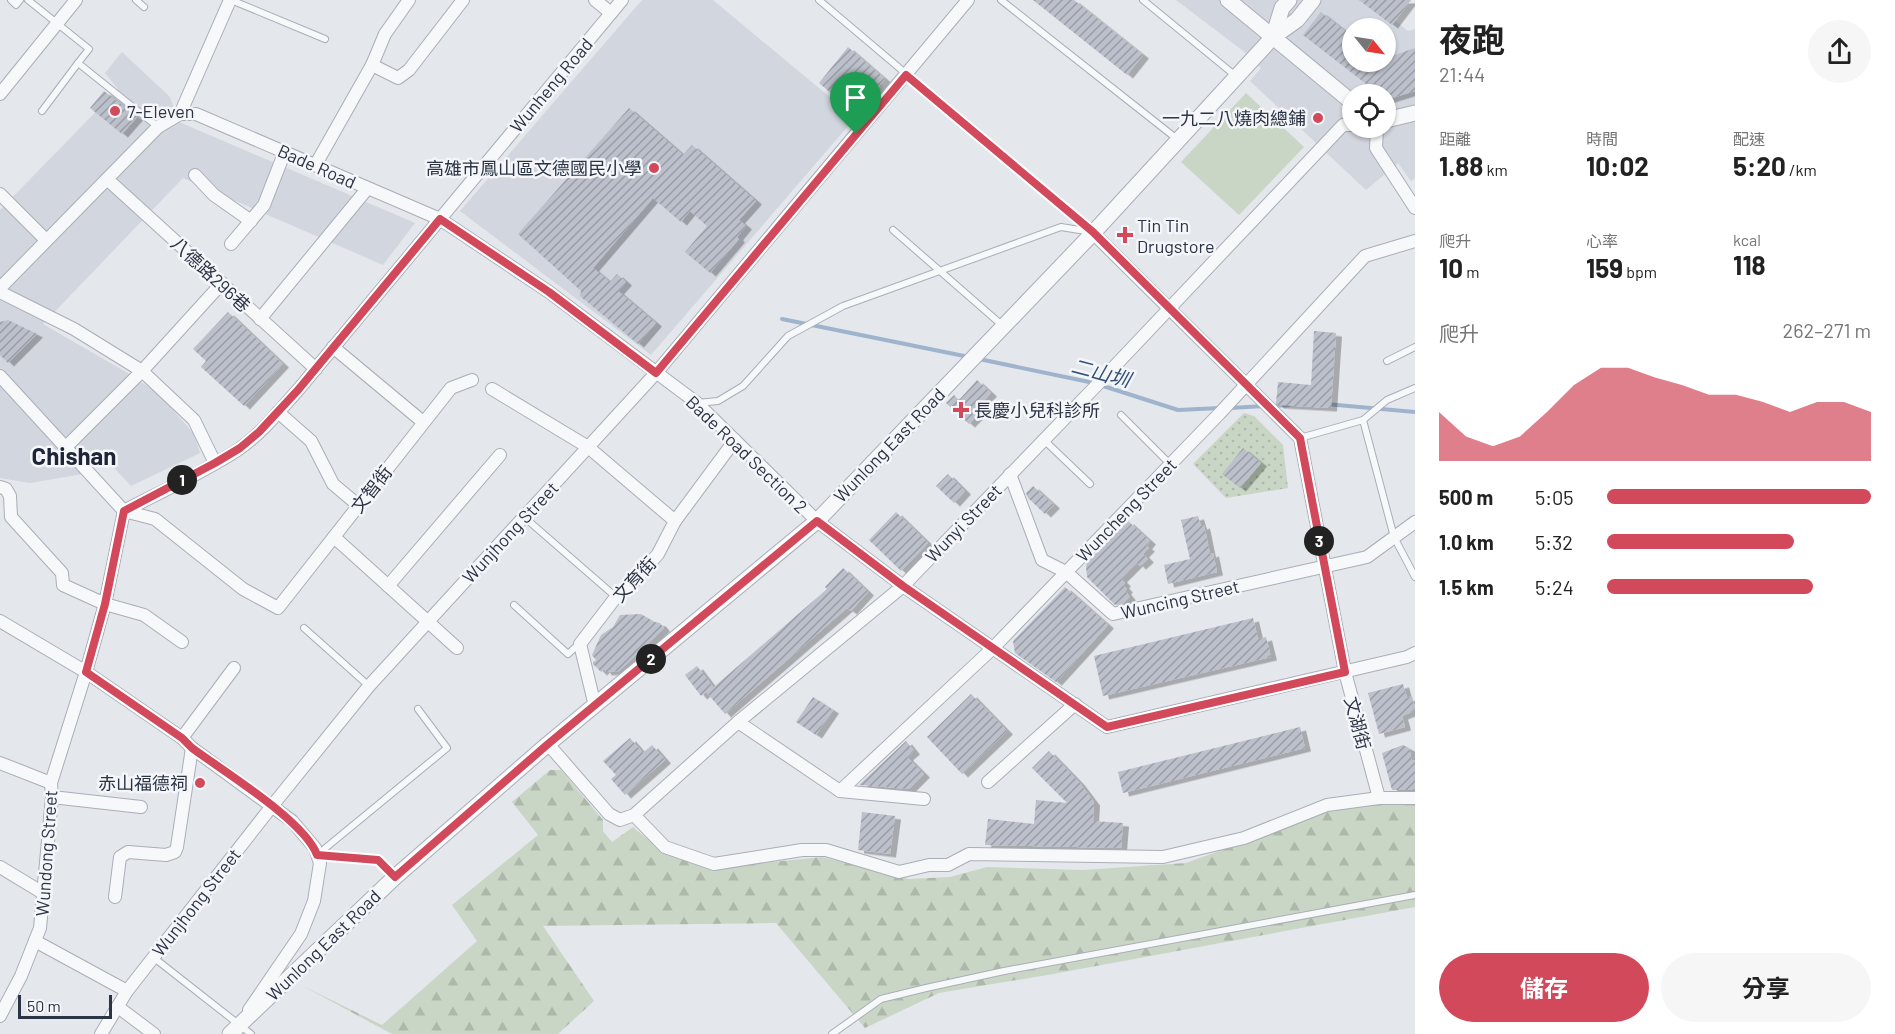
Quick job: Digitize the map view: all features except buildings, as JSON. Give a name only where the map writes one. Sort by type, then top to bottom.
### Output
[{"type":"street","points":[[0,94],[76,0]]},
{"type":"street","points":[[215,463],[194,420],[142,371],[74,329],[0,290],[158,127],[180,114],[231,0]]},
{"type":"street","points":[[316,165],[372,65],[386,34],[409,0]]},
{"type":"street","points":[[372,65],[398,78],[410,70],[463,0]]},
{"type":"street","points":[[595,0],[611,13]]},
{"type":"street","name":"Wunheng Road","points":[[124,511],[215,463],[240,448],[259,432],[333,348],[622,0]]},
{"type":"street","name":"Wunjhong Street","points":[[101,1034],[127,991],[153,957],[369,686],[656,373],[968,0]]},
{"type":"street","points":[[1228,0],[1342,94]]},
{"type":"street","points":[[1274,38],[1282,8],[1289,0]]},
{"type":"street","name":"Wunlong East Road","points":[[240,1031],[395,877],[548,744],[817,521],[1093,232],[1274,38],[1297,20],[1313,0]]},
{"type":"street","points":[[1396,118],[1415,113]]},
{"type":"street","name":"Bade Road","points":[[180,114],[196,114],[440,219],[549,292],[656,373]]},
{"type":"street","name":"Wunyi Street","points":[[634,815],[738,722],[903,586],[1100,383],[1342,126]]},
{"type":"street","points":[[1376,138],[1376,148],[1415,208]]},
{"type":"street","points":[[231,244],[264,206],[285,151]]},
{"type":"street","points":[[195,175],[214,195],[251,221]]},
{"type":"street","name":"八德路296巷","points":[[107,178],[315,369]]},
{"type":"street","points":[[260,319],[367,189]]},
{"type":"street","points":[[0,194],[46,240]]},
{"type":"street","points":[[1093,232],[1300,438]]},
{"type":"street","name":"Wuncheng Street","points":[[840,791],[993,648],[1230,403],[1365,256],[1415,241]]},
{"type":"street","points":[[65,448],[142,371],[222,283]]},
{"type":"street","points":[[333,348],[423,422]]},
{"type":"street","name":"Bade Road Section 2","points":[[656,373],[697,403],[817,521],[903,586],[1107,727],[1345,672],[1415,653]]},
{"type":"street","points":[[0,376],[124,511]]},
{"type":"street","name":"文智街","points":[[124,511],[155,519],[243,589],[278,608],[423,422],[452,388],[472,380]]},
{"type":"street","points":[[492,389],[588,447],[675,521]]},
{"type":"street","points":[[278,412],[311,441],[333,484],[358,505]]},
{"type":"street","name":"文湖街","points":[[1300,438],[1345,672],[1379,798]]},
{"type":"street","name":"文育街","points":[[580,644],[615,597],[630,586],[658,554],[675,521],[735,440]]},
{"type":"street","points":[[388,586],[500,455]]},
{"type":"street","name":"Wuncing Street","points":[[1010,474],[1042,560],[1066,572],[1113,614],[1367,557],[1415,522]]},
{"type":"street","points":[[0,487],[6,489],[10,496],[11,517],[62,573],[63,585],[105,604],[144,615],[182,642]]},
{"type":"street","name":"Wundong Street","points":[[0,1016],[21,976],[40,928],[52,797],[51,783],[105,604],[124,511]]},
{"type":"street","points":[[334,537],[457,648]]},
{"type":"street","points":[[0,621],[86,672],[182,738],[192,748],[292,821],[315,848],[320,863],[314,901],[301,934],[240,1031]]},
{"type":"street","points":[[580,644],[595,706]]},
{"type":"street","points":[[182,738],[234,668]]},
{"type":"street","points":[[988,782],[1075,704]]},
{"type":"street","points":[[738,722],[840,791],[924,800]]},
{"type":"street","points":[[548,744],[609,814],[620,820],[634,815],[665,847],[714,864],[802,850],[826,850],[899,873],[929,865],[948,865],[969,855],[1163,857],[1244,838],[1327,804],[1379,798],[1415,798]]},
{"type":"street","points":[[115,897],[122,854],[128,852],[166,855],[175,852],[192,748]]},
{"type":"street","points":[[0,763],[51,783]]},
{"type":"street","points":[[52,797],[141,807]]},
{"type":"street","points":[[0,867],[44,893]]},
{"type":"street","points":[[35,941],[127,991]]},
{"type":"street","points":[[118,1007],[154,1034]]},
{"type":"lane","points":[[10,0],[16,5],[20,0]]},
{"type":"lane","points":[[28,0],[89,49],[42,111]]},
{"type":"lane","points":[[136,0],[144,7]]},
{"type":"lane","points":[[231,0],[325,39]]},
{"type":"lane","points":[[819,0],[1093,232]]},
{"type":"lane","points":[[1001,0],[1178,141]]},
{"type":"lane","points":[[1143,0],[1237,77]]},
{"type":"lane","points":[[78,63],[158,127]]},
{"type":"lane","points":[[697,403],[718,401],[743,386],[789,336],[843,306],[1061,227],[1093,232]]},
{"type":"lane","points":[[893,230],[1004,326]]},
{"type":"lane","points":[[1387,361],[1415,347]]},
{"type":"lane","points":[[1300,438],[1363,420],[1387,400],[1415,388]]},
{"type":"lane","points":[[1121,415],[1170,464]]},
{"type":"lane","points":[[1363,420],[1394,537],[1415,577]]},
{"type":"lane","points":[[1044,440],[1090,484]]},
{"type":"lane","points":[[524,517],[615,597]]},
{"type":"lane","points":[[514,605],[568,654],[580,644]]},
{"type":"lane","points":[[304,628],[369,686]]},
{"type":"lane","points":[[317,855],[447,748],[418,709]]},
{"type":"lane","points":[[317,855],[378,860],[395,877]]},
{"type":"lane","points":[[832,1034],[880,999],[1015,969],[1415,895]]},
{"type":"lane","points":[[153,957],[240,1031]]},
{"type":"shaded area","name":"高雄市鳳山區文德國民小學","points":[[642,0],[713,0],[855,118],[651,355],[460,211]]},
{"type":"shaded area","points":[[1176,0],[1369,0],[1392,18],[1342,18],[1342,72],[1396,72],[1396,21],[1408,31],[1415,29],[1415,178],[1411,181],[1398,163],[1366,190],[1250,81],[1261,68],[1247,54]]},
{"type":"shaded area","points":[[122,52],[170,97],[179,122],[415,223],[383,265],[183,178],[43,324],[159,394],[194,434],[200,453],[131,486],[106,459],[83,474],[30,483],[0,478],[0,210],[118,89],[105,73]]},
{"type":"green space","points":[[1246,93],[1304,147],[1239,215],[1181,162]]},
{"type":"green space","points":[[1244,413],[1254,416],[1283,445],[1288,488],[1226,498],[1193,464]]},
{"type":"green space","points":[[550,770],[561,770],[603,820],[603,831],[612,842],[633,827],[662,851],[711,868],[822,857],[909,879],[950,877],[987,867],[1083,870],[1186,863],[1330,811],[1360,804],[1415,803],[1415,907],[939,993],[865,1028],[776,923],[543,926],[594,1001],[558,1034],[392,1034],[301,985],[382,1025],[477,941],[452,905],[538,835],[512,802]]},
{"type":"waterway","name":"二山圳","points":[[782,319],[969,357]]},
{"type":"waterway","name":"二山圳","points":[[979,359],[1094,383],[1178,410],[1220,408]]},
{"type":"waterway","name":"二山圳","points":[[1326,404],[1415,412]]},
{"type":"waterway","name":"二山圳","points":[[1272,406],[1289,405]]},
{"type":"waterway","name":"二山圳","points":[[1230,408],[1265,406]]},
{"type":"place","name":"7-Eleven","points":[[115,111]]},
{"type":"place","name":"一九二八燒肉總鋪","points":[[1318,118]]},
{"type":"place","name":"高雄市鳳山區文德國民小學","points":[[654,168]]},
{"type":"place","name":"Tin Tin Drugstore","points":[[1125,235]]},
{"type":"place","name":"長慶小兒科診所","points":[[961,410]]},
{"type":"place","name":"赤山福德祠","points":[[200,783]]},
{"type":"district","name":"Chishan","points":[[74,455]]},
{"type":"route","points":[[906,75],[1093,232],[1300,438],[1345,672],[1107,727],[903,586],[817,521],[548,744],[395,877],[378,860],[317,855],[315,848],[292,821],[192,748],[182,738],[86,672],[105,604],[124,511],[215,463],[240,448],[259,432],[298,390],[440,219],[549,292],[656,373],[856,134],[906,75]]}]
